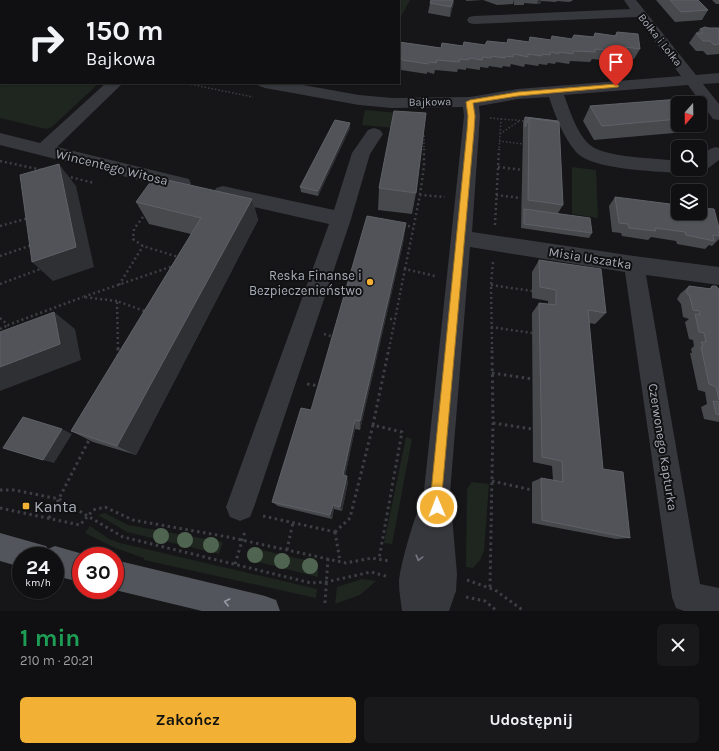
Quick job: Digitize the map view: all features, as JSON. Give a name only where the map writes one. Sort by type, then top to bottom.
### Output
[{"type":"main road","points":[[0,548],[12,551]]},
{"type":"main road","points":[[124,577],[265,611]]},
{"type":"street","name":"Bolka i Lolka","points":[[629,0],[691,79]]},
{"type":"street","points":[[474,20],[639,13]]},
{"type":"street","name":"Bajkowa","points":[[271,84],[359,100],[392,103],[470,102],[555,91],[691,79],[719,78]]},
{"type":"street","points":[[691,79],[719,115]]},
{"type":"street","points":[[44,149],[114,84]]},
{"type":"street","points":[[555,91],[568,123],[583,150],[597,158],[671,165]]},
{"type":"street","points":[[434,611],[441,591],[442,574],[436,493],[456,278],[462,238],[472,116],[470,102]]},
{"type":"street","points":[[248,511],[361,154],[374,134]]},
{"type":"street","name":"Wincentego Witosa","points":[[0,139],[170,182],[341,219]]},
{"type":"street","points":[[707,160],[716,153]]},
{"type":"street","points":[[151,206],[170,182],[186,168]]},
{"type":"street","name":"Misia Uszatka","points":[[462,238],[634,265],[719,276]]},
{"type":"street","name":"Czerwonego Kapturka","points":[[634,265],[687,597],[719,603]]},
{"type":"street","points":[[417,611],[414,584],[416,568],[436,493]]},
{"type":"path","points":[[485,117],[527,121]]},
{"type":"path","points":[[495,232],[498,140],[501,119]]},
{"type":"path","points":[[499,134],[519,121]]},
{"type":"path","points":[[335,532],[350,518],[373,424],[396,319],[420,195],[424,166],[424,136],[417,135]]},
{"type":"path","points":[[498,140],[523,144]]},
{"type":"path","points":[[0,161],[44,171]]},
{"type":"path","points":[[498,167],[523,170]]},
{"type":"path","points":[[59,174],[97,184]]},
{"type":"path","points":[[420,195],[449,198]]},
{"type":"path","points":[[496,195],[520,198]]},
{"type":"path","points":[[151,206],[134,229],[134,239],[143,246],[183,259]]},
{"type":"path","points":[[0,226],[35,217]]},
{"type":"path","points":[[399,224],[413,227]]},
{"type":"path","points":[[0,256],[33,245]]},
{"type":"path","points":[[119,285],[143,246]]},
{"type":"path","points":[[490,587],[493,422],[491,285],[493,254]]},
{"type":"path","points":[[0,284],[50,265]]},
{"type":"path","points":[[0,329],[83,297],[175,266]]},
{"type":"path","points":[[405,270],[442,277]]},
{"type":"path","points":[[491,285],[532,292]]},
{"type":"path","points":[[83,297],[117,301],[153,314]]},
{"type":"path","points":[[117,301],[118,362]]},
{"type":"path","points":[[48,318],[49,310]]},
{"type":"path","points":[[0,318],[8,325]]},
{"type":"path","points":[[390,319],[396,319]]},
{"type":"path","points":[[491,327],[532,333]]},
{"type":"path","points":[[317,333],[336,337]]},
{"type":"path","points":[[492,373],[532,379]]},
{"type":"path","points":[[301,382],[322,387]]},
{"type":"path","points":[[493,422],[532,429]]},
{"type":"path","points":[[373,424],[402,432],[379,559]]},
{"type":"path","points":[[49,518],[94,432]]},
{"type":"path","points":[[492,481],[532,490]]},
{"type":"path","points":[[0,490],[14,490],[59,499],[123,537],[311,583],[326,582],[372,572],[380,575]]},
{"type":"path","points":[[0,508],[80,525],[93,510],[105,507],[133,520],[340,561],[351,562],[372,558],[389,561]]},
{"type":"path","points":[[248,511],[335,532]]},
{"type":"path","points":[[287,550],[293,522]]},
{"type":"path","points":[[335,532],[340,561]]},
{"type":"path","points":[[235,565],[242,541]]},
{"type":"path","points":[[325,603],[328,558]]},
{"type":"path","points":[[467,580],[490,587],[524,611]]},
{"type":"path","points":[[474,599],[485,601],[497,611]]},
{"type":"shaded area","points":[[400,0],[410,0],[400,18]]},
{"type":"shaded area","points":[[0,84],[98,84],[52,127],[46,129],[0,118]]},
{"type":"shaded area","points":[[365,110],[399,113],[396,128],[362,125]]},
{"type":"shaded area","points":[[572,167],[596,170],[598,218],[572,214]]},
{"type":"shaded area","points":[[406,437],[412,439],[392,544],[384,543]]},
{"type":"shaded area","points":[[472,482],[489,484],[484,551],[480,560],[473,568],[466,567],[467,489]]},
{"type":"shaded area","points":[[105,513],[128,525],[223,542],[219,554],[127,532],[98,515]]},
{"type":"shaded area","points":[[90,526],[109,539],[120,543],[317,589],[316,598],[144,560],[144,558],[124,551],[124,547],[113,547],[85,533]]},
{"type":"shaded area","points":[[253,548],[318,563],[318,577],[250,560]]},
{"type":"shaded area","points":[[362,579],[376,581],[360,595],[335,604],[337,587]]},
{"type":"building","points":[[431,0],[453,0],[451,7],[430,3]]},
{"type":"building","points":[[670,0],[698,0],[708,10],[681,12]]},
{"type":"building","points":[[705,27],[719,28],[719,44],[714,45],[710,41],[703,41],[696,33],[703,33],[700,29]]},
{"type":"building","points":[[617,32],[638,34],[640,49],[625,47],[626,49],[617,48],[617,51],[595,49],[595,52],[573,51],[573,54],[559,52],[559,54],[551,52],[550,55],[542,54],[542,56],[528,54],[528,57],[514,54],[513,57],[506,56],[505,58],[491,56],[491,58],[483,57],[482,60],[469,58],[468,60],[460,59],[459,62],[437,60],[436,63],[429,62],[428,64],[402,60],[402,58],[400,58],[400,42],[441,48],[442,43],[463,46],[464,42],[485,45],[487,41],[507,43],[508,39],[529,42],[530,37],[551,40],[552,36],[572,39],[574,35],[594,37],[595,33],[616,36]]},
{"type":"building","points":[[671,100],[671,120],[602,126],[590,106]]},
{"type":"building","points":[[394,111],[426,113],[416,193],[379,188]]},
{"type":"building","points":[[525,117],[558,122],[529,118],[525,127]]},
{"type":"building","points":[[529,118],[559,122],[563,205],[528,200]]},
{"type":"building","points":[[335,120],[350,123],[318,191],[300,187]]},
{"type":"building","points":[[59,164],[76,247],[32,262],[20,175]]},
{"type":"building","points":[[154,177],[252,199],[117,446],[71,431],[201,218],[136,202]]},
{"type":"building","points":[[615,197],[671,204],[671,220],[707,220],[707,208],[714,209],[719,228],[719,236],[713,235],[714,241],[686,235],[685,232],[655,228],[656,231],[629,228],[628,224],[619,223]]},
{"type":"building","points":[[524,209],[590,218],[592,233],[524,224]]},
{"type":"building","points":[[367,216],[406,223],[360,421],[355,420],[343,475],[347,476],[340,507],[333,505],[330,515],[272,502],[301,408],[311,410]]},
{"type":"building","points":[[539,260],[601,269],[606,313],[588,310],[603,469],[623,472],[630,538],[542,520],[541,478],[563,482],[562,461],[542,457],[539,303],[556,305],[556,290],[540,287]]},
{"type":"building","points":[[689,286],[711,289],[712,286],[716,286],[719,289],[719,400],[716,387],[709,384],[701,347],[703,347],[701,342],[706,342],[704,333],[699,332],[695,314],[700,315],[699,311],[693,310],[690,297],[686,292]]},
{"type":"building","points":[[54,312],[60,344],[0,367],[0,332]]},
{"type":"building","points":[[713,401],[719,402],[719,415],[716,414]]},
{"type":"building","points":[[23,417],[62,429],[43,460],[3,448]]},
{"type":"place","name":"Reska Finanse i Bezpieczenieństwo","points":[[370,282]]},
{"type":"place","name":"Kanta","points":[[26,506]]},
{"type":"route","points":[[437,507],[436,493],[456,278],[462,238],[471,131],[472,116],[470,102],[518,94],[616,86]]}]
